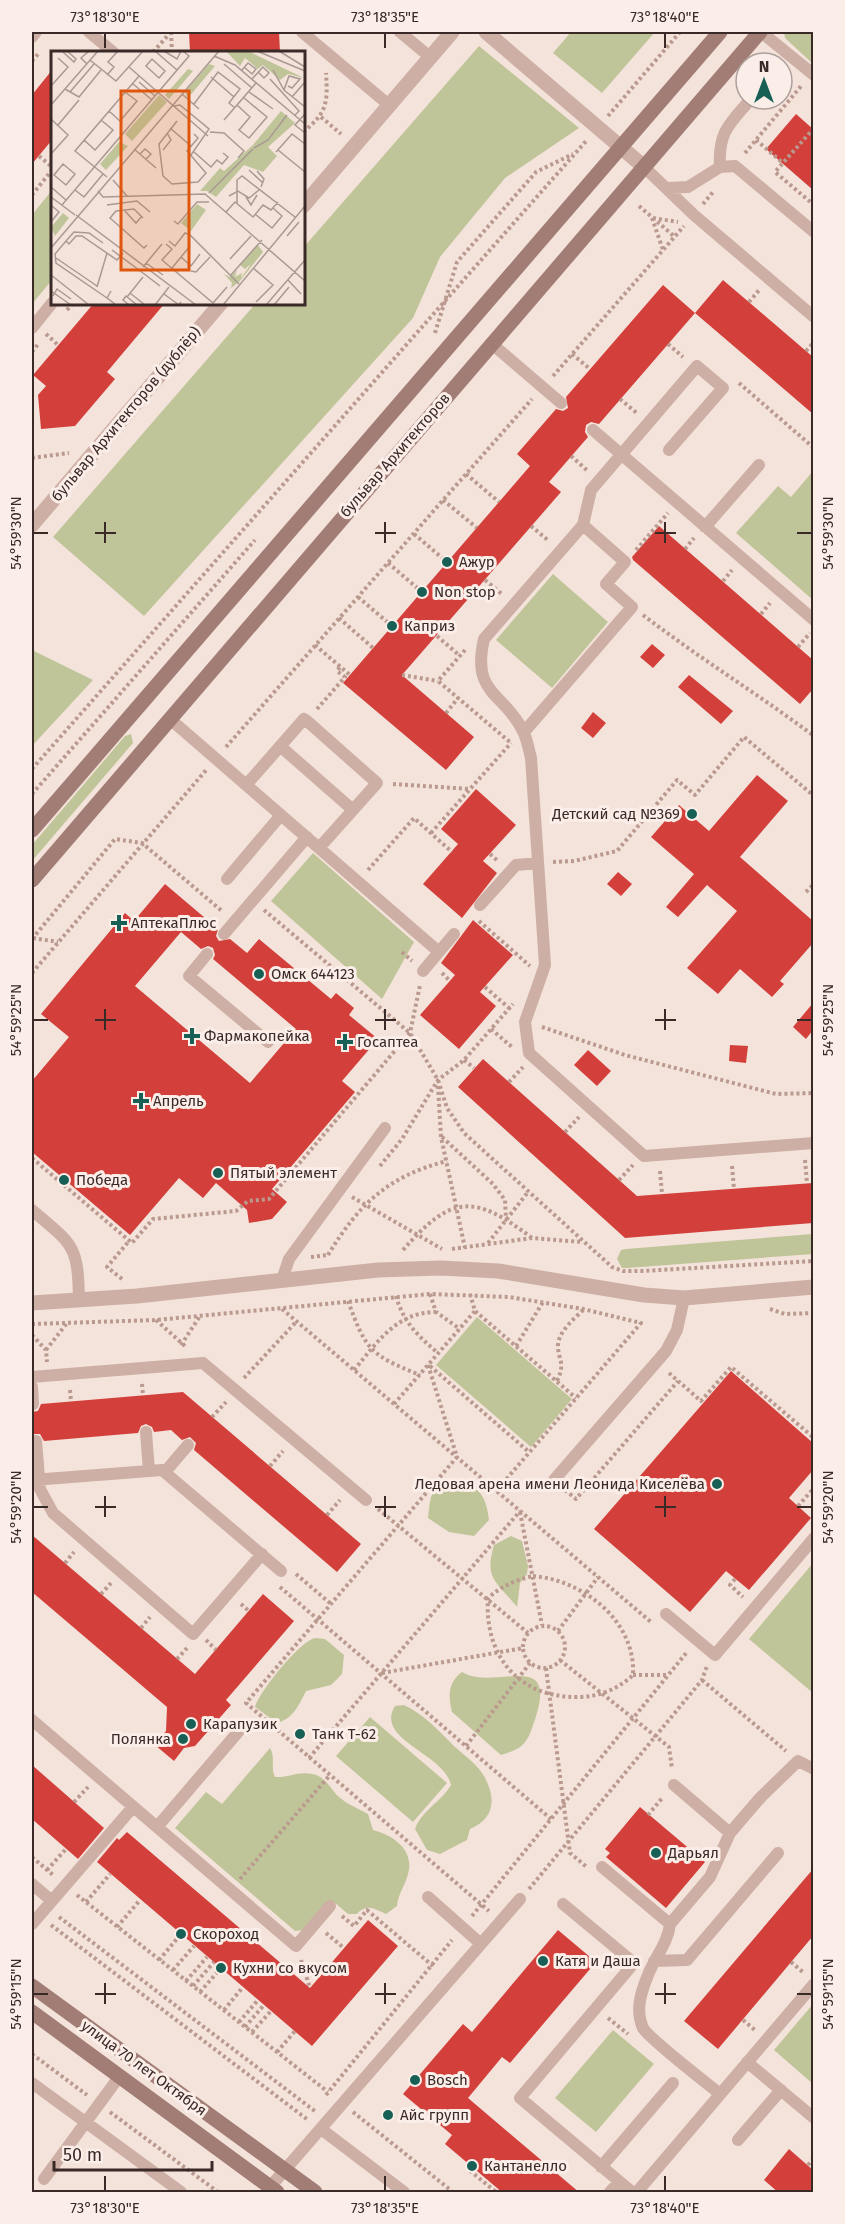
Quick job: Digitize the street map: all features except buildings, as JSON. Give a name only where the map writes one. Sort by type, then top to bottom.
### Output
[{"type":"main road","name":"бульвар Архитекторов","points":[[32,830],[720,32]]},
{"type":"main road","name":"бульвар Архитекторов","points":[[32,880],[643,166],[761,32]]},
{"type":"main road","name":"улица 70 лет Октября","points":[[32,1986],[315,2193]]},
{"type":"main road","name":"улица 70 лет Октября","points":[[32,2012],[274,2190]]},
{"type":"street","points":[[304,205],[452,32]]},
{"type":"street","points":[[486,32],[643,166]]},
{"type":"street","name":"бульвар Архитекторов (дублёр)","points":[[32,525],[219,304]]},
{"type":"street","points":[[32,1303],[378,1270],[441,1268],[508,1272],[644,1295],[684,1298],[813,1287]]},
{"type":"lane","points":[[32,37],[36,32]]},
{"type":"lane","points":[[89,32],[112,51]]},
{"type":"lane","points":[[302,32],[389,105]]},
{"type":"lane","points":[[400,32],[430,57]]},
{"type":"lane","points":[[761,32],[779,51]]},
{"type":"lane","points":[[794,64],[812,74]]},
{"type":"lane","points":[[720,167],[719,146],[724,129],[740,111]]},
{"type":"lane","points":[[643,166],[694,215],[813,317]]},
{"type":"lane","points":[[667,188],[688,187],[720,167],[735,166],[813,232]]},
{"type":"lane","points":[[32,328],[51,304]]},
{"type":"lane","points":[[491,343],[561,403]]},
{"type":"lane","points":[[669,450],[723,388],[698,366],[591,490],[582,525],[484,639],[481,652],[483,679],[490,692],[524,732],[531,758],[545,965],[525,1022],[529,1053],[644,1156],[809,1146]]},
{"type":"lane","points":[[593,430],[702,530],[813,625]]},
{"type":"lane","points":[[702,530],[759,465]]},
{"type":"lane","points":[[524,732],[632,607],[606,584],[626,562],[582,525]]},
{"type":"lane","points":[[170,719],[439,952]]},
{"type":"lane","points":[[247,784],[304,719],[377,783],[319,848]]},
{"type":"lane","points":[[280,746],[353,810]]},
{"type":"lane","points":[[227,879],[281,815]]},
{"type":"lane","points":[[224,934],[307,837]]},
{"type":"lane","points":[[480,905],[516,865],[538,863]]},
{"type":"lane","points":[[423,970],[454,934]]},
{"type":"lane","points":[[207,954],[189,976],[268,1042]]},
{"type":"lane","points":[[282,1280],[289,1259],[385,1128]]},
{"type":"lane","points":[[32,1210],[68,1241],[78,1262],[79,1300]]},
{"type":"lane","points":[[554,1480],[666,1351],[677,1330],[684,1298]]},
{"type":"lane","points":[[32,1377],[203,1363],[232,1393],[366,1500]]},
{"type":"lane","points":[[32,1387],[33,1404]]},
{"type":"lane","points":[[146,1432],[149,1471]]},
{"type":"lane","points":[[36,1441],[35,1480],[53,1514],[193,1634],[262,1554]]},
{"type":"lane","points":[[165,1472],[188,1445]]},
{"type":"lane","points":[[35,1480],[162,1470],[281,1571]]},
{"type":"lane","points":[[666,1614],[715,1655],[813,1538]]},
{"type":"lane","points":[[32,1720],[296,1946],[330,1905]]},
{"type":"lane","points":[[157,1827],[244,1725]]},
{"type":"lane","points":[[720,2094],[644,2030],[639,2010],[640,1995],[654,1961],[669,1937],[670,1924],[710,1877],[730,1833],[760,1797],[798,1761],[813,1768]]},
{"type":"lane","points":[[674,1785],[730,1833]]},
{"type":"lane","points":[[32,1884],[42,1912],[133,1807]]},
{"type":"lane","points":[[654,1961],[687,1960],[778,1852]]},
{"type":"lane","points":[[602,1867],[670,1924]]},
{"type":"lane","points":[[428,1898],[482,1944]]},
{"type":"lane","points":[[274,2190],[285,2170],[520,1899]]},
{"type":"lane","points":[[563,1904],[634,1963],[520,2098],[632,2193]]},
{"type":"lane","points":[[637,2193],[747,2062],[811,1981]]},
{"type":"lane","points":[[747,2062],[813,2118]]},
{"type":"lane","points":[[44,2179],[119,2077]]},
{"type":"lane","points":[[32,2083],[181,2193]]},
{"type":"lane","points":[[602,2167],[673,2083]]},
{"type":"lane","points":[[738,2140],[781,2090]]},
{"type":"lane","points":[[324,2125],[404,2193]]},
{"type":"lane","points":[[610,2193],[619,2182]]},
{"type":"path","points":[[154,51],[171,32]]},
{"type":"path","points":[[171,32],[172,51]]},
{"type":"path","points":[[32,769],[598,128],[680,32]]},
{"type":"path","points":[[304,131],[321,117],[327,91],[325,68]]},
{"type":"path","points":[[735,166],[812,74]]},
{"type":"path","points":[[321,117],[344,137]]},
{"type":"path","points":[[813,128],[775,172],[813,205]]},
{"type":"path","points":[[756,140],[783,163]]},
{"type":"path","points":[[434,338],[457,262],[536,172],[576,153]]},
{"type":"path","points":[[39,156],[51,168]]},
{"type":"path","points":[[32,195],[51,170]]},
{"type":"path","points":[[694,215],[714,190]]},
{"type":"path","points":[[639,206],[675,237]]},
{"type":"path","points":[[32,974],[216,758],[686,224],[652,218]]},
{"type":"path","points":[[652,218],[663,249]]},
{"type":"path","points":[[749,302],[757,292]]},
{"type":"path","points":[[46,334],[58,345]]},
{"type":"path","points":[[806,351],[813,342]]},
{"type":"path","points":[[668,344],[691,363]]},
{"type":"path","points":[[572,354],[590,369]]},
{"type":"path","points":[[736,381],[813,448]]},
{"type":"path","points":[[620,399],[643,418]]},
{"type":"path","points":[[32,458],[76,452]]},
{"type":"path","points":[[571,456],[594,476]]},
{"type":"path","points":[[466,474],[499,502]]},
{"type":"path","points":[[443,500],[477,528]]},
{"type":"path","points":[[626,562],[671,509]]},
{"type":"path","points":[[531,526],[555,546]]},
{"type":"path","points":[[685,549],[702,530]]},
{"type":"path","points":[[414,534],[447,562]]},
{"type":"path","points":[[32,794],[260,535]]},
{"type":"path","points":[[388,563],[422,592]]},
{"type":"path","points":[[723,581],[737,565]]},
{"type":"path","points":[[485,580],[508,600]]},
{"type":"path","points":[[358,597],[392,626]]},
{"type":"path","points":[[760,614],[775,597]]},
{"type":"path","points":[[632,607],[695,655],[733,681],[763,697],[813,736]]},
{"type":"path","points":[[339,618],[373,648]]},
{"type":"path","points":[[798,646],[813,625]]},
{"type":"path","points":[[437,636],[460,656]]},
{"type":"path","points":[[315,645],[350,675]]},
{"type":"path","points":[[307,721],[345,677],[337,671],[340,667]]},
{"type":"path","points":[[402,675],[438,681]]},
{"type":"path","points":[[446,713],[458,698]]},
{"type":"path","points":[[538,863],[574,861],[617,851],[677,780],[695,795],[744,737],[813,796]]},
{"type":"path","points":[[431,833],[511,743]]},
{"type":"path","points":[[377,783],[470,789]]},
{"type":"path","points":[[358,882],[414,818],[452,852]]},
{"type":"path","points":[[32,938],[116,839],[142,843],[236,922]]},
{"type":"path","points":[[490,854],[500,862]]},
{"type":"path","points":[[806,892],[813,884]]},
{"type":"path","points":[[253,900],[410,1033],[438,1080],[447,1108],[464,1133],[612,1267],[623,1271],[813,1261]]},
{"type":"path","points":[[480,905],[472,915],[535,970]]},
{"type":"path","points":[[32,938],[58,942]]},
{"type":"path","points":[[32,1158],[132,1243],[153,1218],[236,1212],[248,1201],[268,1199],[410,1033],[423,970]]},
{"type":"path","points":[[440,972],[450,981]]},
{"type":"path","points":[[485,987],[497,997]]},
{"type":"path","points":[[438,1080],[464,1060],[517,1000]]},
{"type":"path","points":[[525,1022],[625,1055],[776,1094],[813,1093]]},
{"type":"path","points":[[464,1060],[474,1068]]},
{"type":"path","points":[[509,1082],[527,1061]]},
{"type":"path","points":[[438,1080],[441,1137],[465,1248]]},
{"type":"path","points":[[565,1132],[584,1112]]},
{"type":"path","points":[[441,1137],[493,1185],[505,1200],[506,1218]]},
{"type":"path","points":[[807,1183],[809,1146]]},
{"type":"path","points":[[731,1154],[734,1189]]},
{"type":"path","points":[[619,1180],[637,1160]]},
{"type":"path","points":[[659,1160],[662,1194]]},
{"type":"path","points":[[328,1255],[339,1237],[381,1189],[400,1177],[447,1161]]},
{"type":"path","points":[[488,1243],[528,1192]]},
{"type":"path","points":[[354,1198],[442,1249]]},
{"type":"path","points":[[403,1250],[416,1234],[440,1213],[456,1208],[492,1210],[532,1238]]},
{"type":"path","points":[[432,1249],[465,1248],[532,1238],[582,1242]]},
{"type":"path","points":[[107,1267],[129,1241]]},
{"type":"path","points":[[392,1251],[413,1250]]},
{"type":"path","points":[[289,1259],[339,1254]]},
{"type":"path","points":[[430,1294],[436,1312],[459,1329]]},
{"type":"path","points":[[32,1324],[156,1320],[430,1294],[470,1294],[543,1302],[641,1323],[496,1491]]},
{"type":"path","points":[[470,1294],[475,1311],[576,1398]]},
{"type":"path","points":[[396,1296],[405,1319],[438,1353]]},
{"type":"path","points":[[348,1301],[361,1337],[370,1350],[390,1363],[420,1375]]},
{"type":"path","points":[[516,1346],[543,1302]]},
{"type":"path","points":[[282,1309],[660,1630]]},
{"type":"path","points":[[557,1381],[562,1370],[558,1346],[561,1335],[583,1309]]},
{"type":"path","points":[[394,1404],[475,1311]]},
{"type":"path","points":[[354,1370],[388,1329],[405,1319],[425,1312],[436,1312]]},
{"type":"path","points":[[156,1320],[181,1343],[201,1316]]},
{"type":"path","points":[[213,1417],[296,1322]]},
{"type":"path","points":[[32,1335],[46,1350],[67,1323]]},
{"type":"path","points":[[657,1362],[701,1401],[730,1367],[813,1438]]},
{"type":"path","points":[[428,1365],[530,1452]]},
{"type":"path","points":[[428,1365],[457,1457]]},
{"type":"path","points":[[554,1480],[576,1499],[678,1381]]},
{"type":"path","points":[[270,1466],[287,1446]]},
{"type":"path","points":[[457,1457],[246,1703],[501,1921]]},
{"type":"path","points":[[798,1506],[813,1488]]},
{"type":"path","points":[[327,1515],[344,1495]]},
{"type":"path","points":[[366,1500],[528,1633]]},
{"type":"path","points":[[520,1511],[542,1625]]},
{"type":"path","points":[[309,1758],[520,1511]]},
{"type":"path","points":[[65,1563],[79,1547]]},
{"type":"path","points":[[331,1604],[286,1565],[272,1581],[551,1819]]},
{"type":"path","points":[[488,1598],[508,1584],[533,1576],[552,1578],[586,1593],[604,1608],[618,1626],[633,1664],[633,1676]]},
{"type":"path","points":[[558,1630],[598,1577]]},
{"type":"path","points":[[101,1594],[115,1578]]},
{"type":"path","points":[[735,1579],[730,1585],[756,1607]]},
{"type":"path","points":[[488,1598],[488,1626],[499,1654],[518,1679],[534,1690],[549,1696],[584,1697],[603,1693],[622,1685],[633,1676],[668,1676]]},
{"type":"path","points":[[141,1628],[155,1612]]},
{"type":"path","points":[[542,1625],[558,1630],[565,1645],[560,1660],[546,1668],[530,1663],[523,1648],[528,1633],[542,1625]]},
{"type":"path","points":[[177,1659],[191,1643]]},
{"type":"path","points":[[678,1644],[693,1658]]},
{"type":"path","points":[[381,1673],[523,1648]]},
{"type":"path","points":[[306,2118],[687,1652]]},
{"type":"path","points":[[560,1660],[669,1747],[674,1785],[648,1815]]},
{"type":"path","points":[[466,1746],[530,1663]]},
{"type":"path","points":[[520,1899],[702,1680],[706,1669],[700,1663]]},
{"type":"path","points":[[546,1668],[568,1844]]},
{"type":"path","points":[[702,1680],[798,1761]]},
{"type":"path","points":[[231,1890],[330,1775]]},
{"type":"path","points":[[74,1802],[92,1781]]},
{"type":"path","points":[[47,1870],[66,1849]]},
{"type":"path","points":[[32,1857],[453,2193]]},
{"type":"path","points":[[86,1902],[110,1874]]},
{"type":"path","points":[[117,1927],[141,1900]]},
{"type":"path","points":[[330,1905],[354,1926],[367,1910],[450,1981]]},
{"type":"path","points":[[42,1912],[313,2110],[324,2125]]},
{"type":"path","points":[[42,1912],[306,2118],[324,2125]]},
{"type":"path","points":[[326,1933],[344,1948]]},
{"type":"path","points":[[159,1960],[181,1934]]},
{"type":"path","points":[[173,1970],[194,1946]]},
{"type":"path","points":[[186,1981],[207,1957]]},
{"type":"path","points":[[302,1961],[310,1988]]},
{"type":"path","points":[[193,1986],[214,1962]]},
{"type":"path","points":[[791,1962],[811,1981]]},
{"type":"path","points":[[200,1992],[220,1968]]},
{"type":"path","points":[[224,2010],[243,1987]]},
{"type":"path","points":[[239,2022],[258,2000]]},
{"type":"path","points":[[245,2027],[264,2005]]},
{"type":"path","points":[[252,2032],[271,2011]]},
{"type":"path","points":[[743,2019],[760,2034]]},
{"type":"path","points":[[277,2052],[295,2031]]},
{"type":"path","points":[[32,2054],[218,2193]]},
{"type":"path","points":[[808,2165],[813,2158]]},
{"type":"path","points":[[472,2166],[469,2170],[498,2192]]},
{"type":"green space","points":[[571,32],[655,32],[602,93],[553,53]]},
{"type":"green space","points":[[784,32],[813,32],[813,64],[785,38]]},
{"type":"green space","points":[[479,46],[579,128],[505,178],[440,257],[413,318],[144,616],[53,537],[255,304],[304,304],[304,247]]},
{"type":"green space","points":[[51,191],[51,281],[32,304],[32,215]]},
{"type":"green space","points":[[813,471],[813,600],[736,533],[778,486],[791,497]]},
{"type":"green space","points":[[553,574],[608,622],[552,688],[496,640]]},
{"type":"green space","points":[[32,650],[93,680],[32,746]]},
{"type":"green space","points":[[131,734],[133,743],[32,861],[32,845],[125,736]]},
{"type":"green space","points":[[313,853],[414,942],[382,999],[271,901]]},
{"type":"green space","points":[[813,1234],[813,1254],[627,1268],[622,1268],[617,1259],[621,1250],[626,1249]]},
{"type":"green space","points":[[477,1317],[572,1399],[531,1447],[436,1365]]},
{"type":"green space","points":[[454,1478],[475,1488],[486,1504],[489,1520],[474,1536],[449,1532],[428,1518],[433,1492],[440,1485]]},
{"type":"green space","points":[[511,1536],[522,1541],[528,1566],[527,1574],[520,1583],[517,1607],[494,1579],[490,1565],[494,1545]]},
{"type":"green space","points":[[813,1563],[813,1693],[749,1639]]},
{"type":"green space","points":[[315,1638],[325,1639],[344,1655],[342,1674],[331,1685],[306,1691],[291,1715],[277,1723],[255,1707],[258,1700],[290,1657],[308,1641]]},
{"type":"green space","points":[[462,1672],[476,1677],[522,1676],[533,1679],[539,1687],[539,1704],[529,1736],[520,1747],[501,1755],[452,1712],[450,1690],[454,1680]]},
{"type":"green space","points":[[404,1705],[425,1718],[475,1764],[484,1776],[491,1793],[491,1807],[484,1820],[470,1829],[467,1840],[440,1854],[427,1850],[415,1829],[422,1816],[451,1785],[446,1774],[436,1764],[402,1738],[394,1728],[391,1718],[395,1706]]},
{"type":"green space","points":[[370,1717],[447,1783],[413,1822],[336,1756]]},
{"type":"green space","points":[[270,1748],[275,1777],[307,1773],[321,1777],[342,1800],[368,1814],[373,1830],[381,1832],[401,1845],[409,1865],[397,1906],[386,1914],[367,1908],[357,1914],[348,1914],[335,1903],[304,1930],[295,1931],[175,1828],[206,1792],[222,1804]]},
{"type":"green space","points":[[813,2004],[813,2084],[774,2050]]},
{"type":"green space","points":[[613,2030],[654,2064],[596,2132],[555,2098]]},
{"type":"place","name":"Ажур","points":[[447,562]]},
{"type":"place","name":"Non stop","points":[[422,592]]},
{"type":"place","name":"Каприз","points":[[392,626]]},
{"type":"place","name":"Детский сад №369","points":[[692,814]]},
{"type":"place","name":"АптекаПлюс","points":[[119,923]]},
{"type":"place","name":"Омск 644123","points":[[259,974]]},
{"type":"place","name":"Фармакопейка","points":[[192,1036]]},
{"type":"place","name":"Госаптеа","points":[[345,1042]]},
{"type":"place","name":"Апрель","points":[[141,1101]]},
{"type":"place","name":"Пятый элемент","points":[[218,1173]]},
{"type":"place","name":"Победа","points":[[64,1180]]},
{"type":"place","name":"Ледовая арена имени Леонида Киселёва","points":[[717,1484]]},
{"type":"place","name":"Карапузик","points":[[191,1724]]},
{"type":"place","name":"Танк Т-62","points":[[300,1734]]},
{"type":"place","name":"Полянка","points":[[183,1739]]},
{"type":"place","name":"Дарьял","points":[[656,1853]]},
{"type":"place","name":"Скороход","points":[[181,1934]]},
{"type":"place","name":"Катя и Даша","points":[[543,1961]]},
{"type":"place","name":"Кухни со вкусом","points":[[221,1968]]},
{"type":"place","name":"Bosch","points":[[415,2080]]},
{"type":"place","name":"Айс групп","points":[[388,2115]]},
{"type":"place","name":"Кантанелло","points":[[472,2166]]}]
